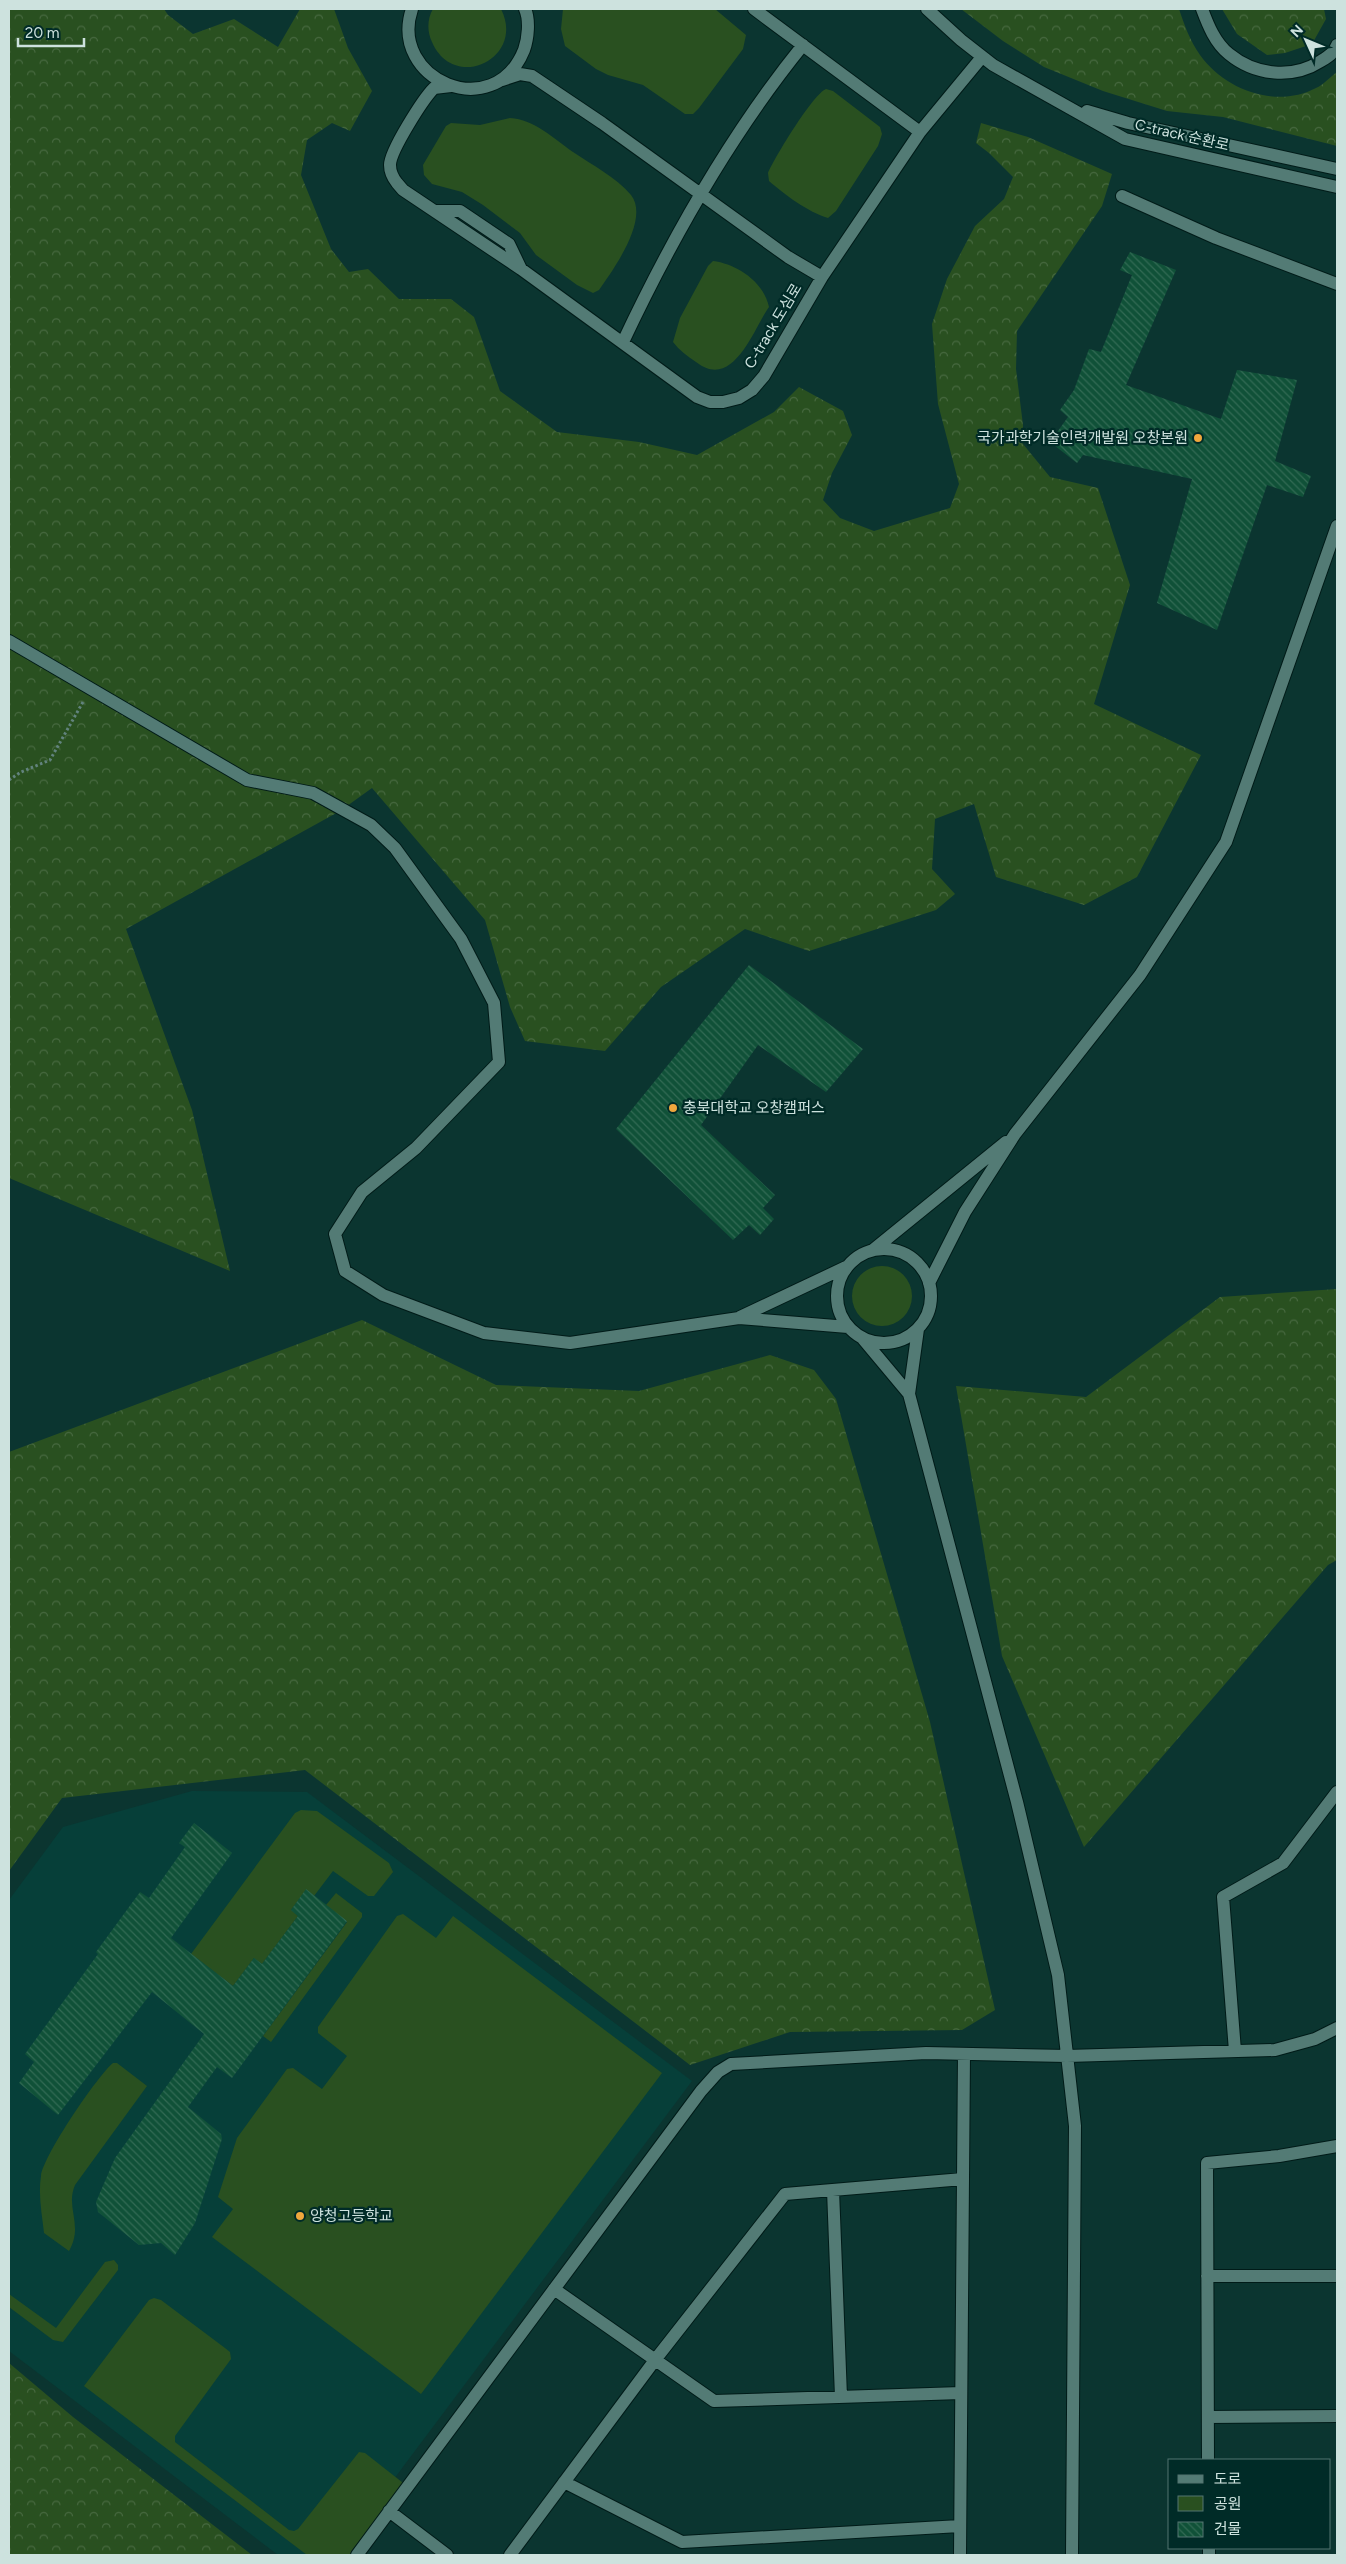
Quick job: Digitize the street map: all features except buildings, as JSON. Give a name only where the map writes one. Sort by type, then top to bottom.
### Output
[{"type":"street","points":[[412,9],[408,24],[415,55],[435,79],[451,86]]},
{"type":"street","points":[[525,9],[528,25],[526,46],[528,67],[538,80]]},
{"type":"street","points":[[754,9],[920,132]]},
{"type":"street","name":"C-track 순환로","points":[[927,9],[982,57],[1125,139],[1337,187]]},
{"type":"street","points":[[1202,9],[1210,31],[1228,54],[1273,74],[1307,70],[1334,52],[1337,45]]},
{"type":"street","points":[[624,342],[674,241],[738,135],[803,45]]},
{"type":"street","points":[[502,80],[518,64],[526,46]]},
{"type":"street","name":"C-track 도심로","points":[[422,102],[393,154],[390,166],[393,177],[403,190],[521,269],[624,342],[697,397],[710,402],[723,402],[738,398],[752,390],[764,376],[822,277],[920,132],[982,57]]},
{"type":"street","points":[[422,102],[428,80],[424,68]]},
{"type":"street","points":[[422,102],[434,88],[451,86],[480,89],[520,74],[538,80]]},
{"type":"street","name":"C-track 도심로","points":[[538,80],[788,257],[822,277]]},
{"type":"street","name":"C-track 순환로","points":[[1031,86],[1068,104],[1115,120],[1337,169]]},
{"type":"street","points":[[1122,196],[1216,238],[1337,284]]},
{"type":"street","points":[[930,1283],[964,1212],[1015,1134],[1140,975],[1226,842],[1337,526]]},
{"type":"street","points":[[9,641],[247,780],[313,794],[371,825],[395,848],[461,939],[494,1003],[499,1062],[416,1148],[362,1192],[335,1234],[345,1271],[383,1295],[484,1333],[570,1343],[739,1318],[848,1327]]},
{"type":"street","points":[[873,1250],[1015,1134]]},
{"type":"street","points":[[739,1318],[846,1267],[858,1256],[873,1250],[889,1248],[904,1253],[917,1261],[926,1273],[930,1283],[931,1302],[927,1317],[918,1329],[906,1338],[892,1344],[875,1343],[863,1339]]},
{"type":"street","points":[[846,1267],[838,1281],[836,1298],[839,1313],[848,1327],[863,1339],[909,1394]]},
{"type":"street","points":[[918,1329],[909,1394],[1017,1802],[1058,1975],[1075,2126],[1072,2555]]},
{"type":"street","points":[[1235,2051],[1222,1897],[1283,1862],[1337,1792]]},
{"type":"street","points":[[356,2555],[701,2091],[718,2072],[731,2064],[926,2053],[1067,2056],[1275,2050],[1315,2039],[1337,2028]]},
{"type":"street","points":[[960,2555],[964,2054]]},
{"type":"street","points":[[1208,2459],[1206,2163],[1279,2156],[1337,2146]]},
{"type":"street","points":[[510,2555],[655,2360],[784,2194],[963,2179]]},
{"type":"street","points":[[833,2190],[841,2397]]},
{"type":"street","points":[[1207,2276],[1337,2276]]},
{"type":"street","points":[[554,2289],[714,2401],[961,2394]]},
{"type":"street","points":[[1208,2417],[1337,2416]]},
{"type":"street","points":[[564,2482],[682,2542],[960,2526]]},
{"type":"street","points":[[389,2511],[447,2555]]},
{"type":"path","points":[[9,780],[21,772],[50,760],[90,688]]},
{"type":"shaded area","name":"양청고등학교","points":[[192,1791],[307,1792],[692,2081],[337,2555],[278,2555],[9,2351],[9,1900],[63,1827]]},
{"type":"green space","points":[[9,9],[164,9],[168,15],[193,34],[234,19],[278,47],[300,9],[334,9],[348,48],[372,91],[350,131],[332,123],[307,140],[301,175],[331,249],[349,272],[368,269],[399,299],[451,299],[474,317],[500,391],[557,432],[639,442],[697,455],[774,412],[799,387],[843,411],[852,435],[832,473],[823,500],[840,518],[874,531],[950,508],[959,484],[938,404],[932,324],[947,279],[975,226],[1004,199],[1013,177],[976,143],[981,123],[1028,137],[1112,174],[1102,206],[1017,331],[1016,369],[1023,425],[1023,444],[1050,477],[1098,488],[1130,585],[1094,704],[1201,755],[1137,877],[1084,905],[996,877],[974,804],[935,819],[932,869],[955,894],[936,910],[809,951],[745,929],[661,987],[605,1051],[525,1041],[510,1007],[485,920],[372,788],[340,811],[126,929],[192,1110],[230,1271],[9,1178]]},
{"type":"green space","points":[[433,9],[501,9],[506,27],[504,42],[496,54],[484,63],[470,67],[456,65],[442,57],[430,38],[429,21]]},
{"type":"green space","points":[[563,9],[715,9],[746,35],[743,49],[699,108],[693,114],[685,114],[643,85],[608,75],[596,69],[565,46],[561,29]]},
{"type":"green space","points":[[961,9],[1179,9],[1193,44],[1200,55],[1223,78],[1252,92],[1268,96],[1285,97],[1301,94],[1319,87],[1337,72],[1337,146],[1223,117],[1167,111],[1103,91],[1044,67],[1003,41]]},
{"type":"green space","points":[[1222,9],[1324,9],[1326,19],[1312,44],[1285,53],[1267,55],[1237,34]]},
{"type":"green space","points":[[826,89],[833,91],[880,127],[882,134],[878,146],[836,211],[828,218],[805,207],[782,192],[769,181],[768,173],[786,141],[812,102]]},
{"type":"green space","points":[[510,118],[519,119],[543,130],[611,177],[631,195],[636,205],[633,230],[627,244],[613,270],[599,290],[593,293],[577,285],[536,255],[520,233],[483,205],[462,192],[432,184],[424,175],[423,165],[446,126],[451,123],[480,125]]},
{"type":"green space","points":[[713,261],[731,266],[748,276],[762,290],[769,307],[740,354],[721,369],[709,369],[696,362],[683,353],[673,342],[680,318],[708,266]]},
{"type":"green space","points":[[876,1266],[888,1266],[899,1271],[907,1279],[912,1290],[910,1308],[899,1321],[888,1326],[876,1326],[865,1321],[857,1313],[852,1302],[852,1290],[857,1279],[865,1271]]},
{"type":"green space","points":[[1337,1289],[1337,1560],[1328,1565],[1084,1847],[1002,1656],[956,1386],[1086,1397],[1220,1297]]},
{"type":"green space","points":[[362,1320],[496,1385],[639,1391],[770,1355],[814,1370],[836,1399],[930,1722],[995,2010],[962,2030],[790,2032],[690,2065],[305,1770],[62,1798],[9,1871],[9,1452]]},
{"type":"green space","points":[[301,1810],[317,1811],[389,1863],[393,1872],[374,1896],[368,1896],[333,1871],[314,1896],[306,1890],[291,1910],[298,1916],[262,1964],[254,1958],[233,1986],[191,1954],[295,1813]]},
{"type":"green space","points":[[336,1893],[362,1913],[362,1917],[271,2042],[263,2036],[347,1922],[326,1905]]},
{"type":"green space","points":[[403,1914],[436,1938],[453,1916],[662,2073],[421,2394],[212,2237],[233,2209],[218,2197],[237,2138],[287,2069],[293,2068],[322,2089],[347,2056],[318,2033],[318,2027],[397,1916]]},
{"type":"green space","points":[[113,2063],[117,2063],[147,2086],[75,2185],[72,2201],[75,2233],[69,2251],[44,2233],[40,2197],[41,2176],[51,2152],[72,2116]]},
{"type":"green space","points":[[114,2260],[118,2265],[118,2270],[63,2342],[53,2340],[9,2307],[9,2294],[56,2328],[105,2262]]},
{"type":"green space","points":[[154,2298],[161,2300],[230,2352],[231,2359],[175,2436],[175,2442],[289,2530],[294,2531],[298,2529],[359,2452],[365,2453],[407,2486],[357,2555],[307,2555],[84,2386],[149,2300]]},
{"type":"green space","points":[[9,2363],[73,2417],[252,2555],[9,2555]]},
{"type":"place","name":"국가과학기술인력개발원 오창본원","points":[[1198,438]]},
{"type":"place","name":"충북대학교 오창캠퍼스","points":[[673,1108]]},
{"type":"place","name":"양청고등학교","points":[[300,2216]]}]
